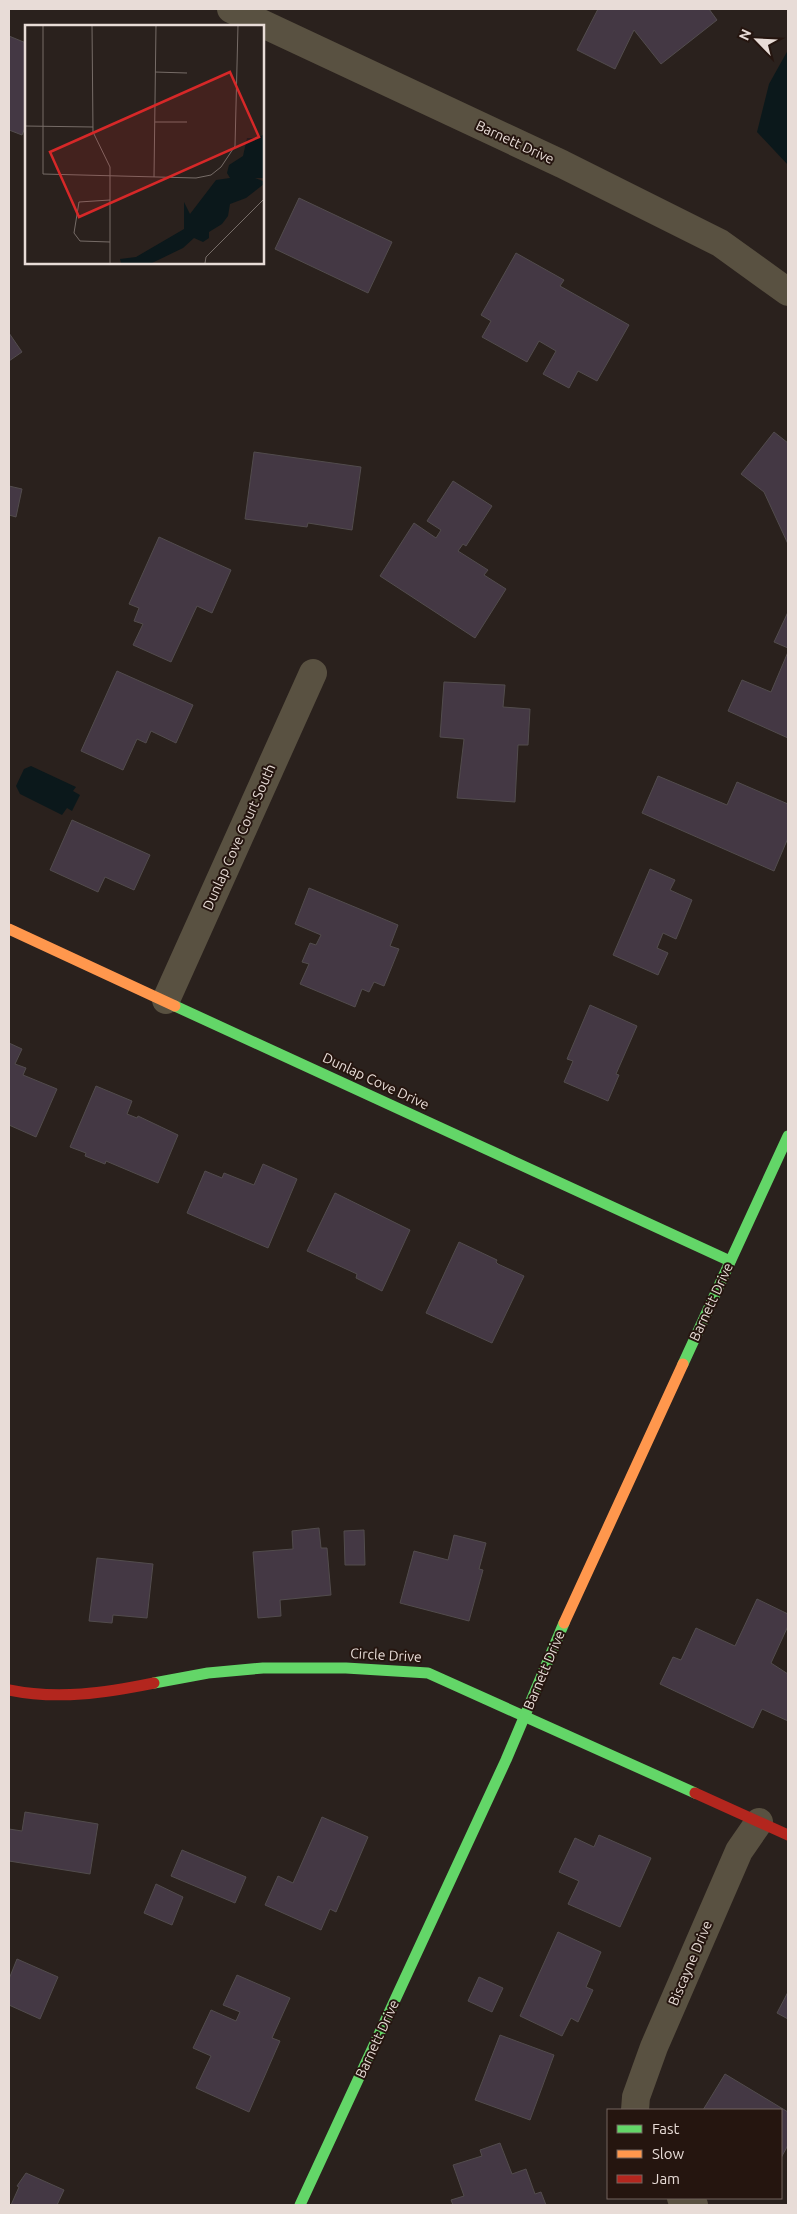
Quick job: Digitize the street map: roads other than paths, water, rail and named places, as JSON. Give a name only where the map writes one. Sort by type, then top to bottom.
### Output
[{"type":"street","name":"Barnett Drive","points":[[231,9],[562,164],[711,239],[788,292]]},
{"type":"street","name":"Dunlap Cove Court South","points":[[166,1000],[313,673]]},
{"type":"street","name":"Dunlap Cove Drive","points":[[9,929],[730,1261]]},
{"type":"street","name":"Barnett Drive","points":[[300,2205],[506,1760],[541,1674],[788,1136]]},
{"type":"street","name":"Circle Drive","points":[[9,1690],[31,1694],[81,1695],[208,1673],[288,1667],[378,1669],[428,1673],[788,1835]]},
{"type":"street","name":"Biscayne Drive","points":[[635,2109],[636,2097],[654,2047],[723,1887],[739,1851],[759,1822]]},
{"type":"street","points":[[683,2199],[694,2205]]}]
